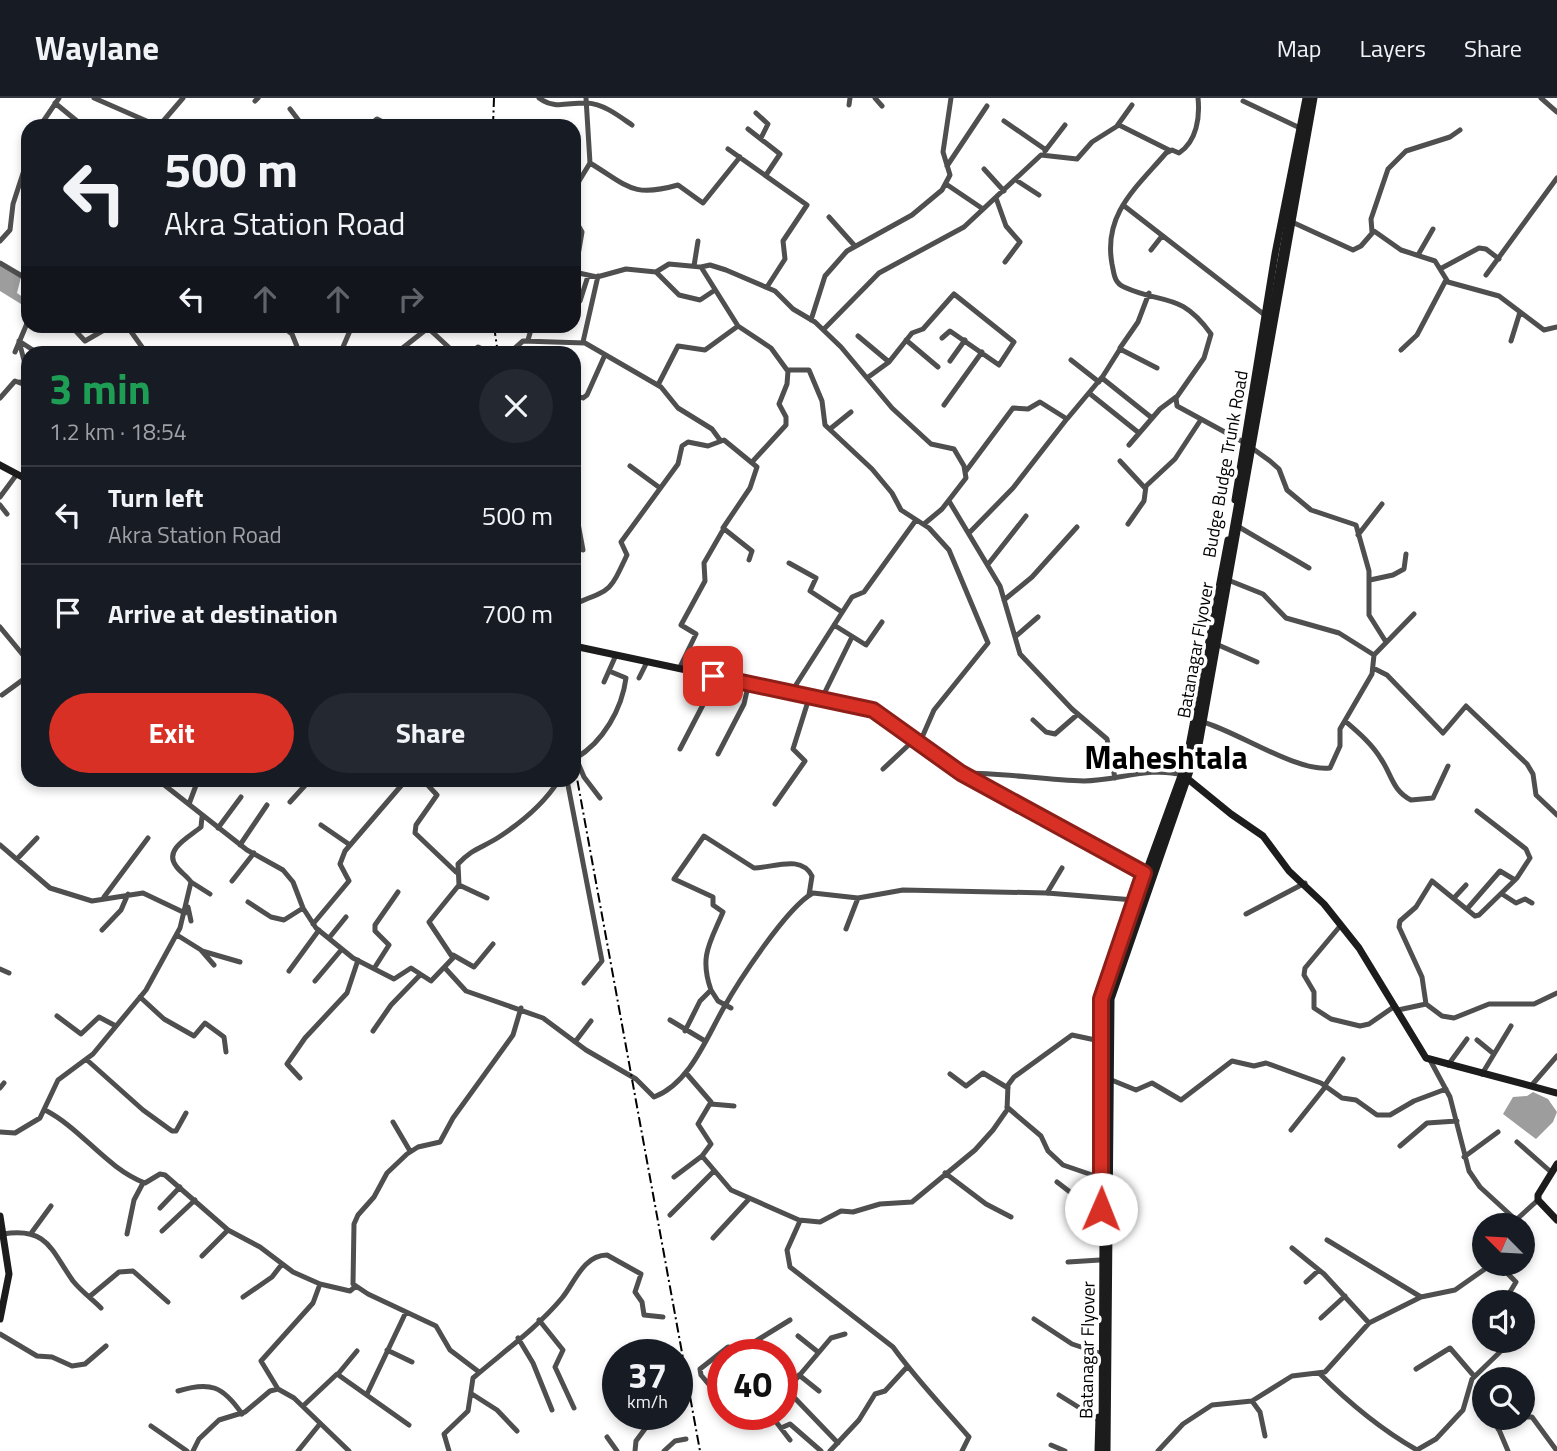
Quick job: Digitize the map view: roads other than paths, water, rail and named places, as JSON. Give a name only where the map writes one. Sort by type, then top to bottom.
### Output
[{"type":"street","points":[[95,98],[142,119]]},
{"type":"street","points":[[164,119],[183,98]]},
{"type":"street","points":[[539,98],[548,104],[560,106],[587,101],[607,109],[632,125]]},
{"type":"street","points":[[875,98],[882,106]]},
{"type":"street","points":[[811,320],[825,275],[854,245],[896,226],[946,184],[950,175],[943,152],[951,98]]},
{"type":"street","points":[[1117,126],[1129,128],[1179,153],[1185,148],[1201,117],[1198,98]]},
{"type":"street","name":"Budge Budge Trunk Road","points":[[1186,777],[1300,128],[1310,98]]},
{"type":"street","name":"Budge Budge Trunk Road","points":[[1102,1451],[1099,1420],[1101,999],[1186,777],[1203,722],[1292,222],[1310,98]]},
{"type":"street","name":"Batanagar Flyover","points":[[1102,1451],[1105,999],[1147,874],[1191,758],[1310,98]]},
{"type":"street","points":[[1541,98],[1557,112]]},
{"type":"street","points":[[45,119],[57,100],[76,119]]},
{"type":"street","points":[[581,178],[590,163],[587,101]]},
{"type":"street","points":[[1243,102],[1300,128]]},
{"type":"street","points":[[1004,121],[1045,152],[1077,159],[1092,142],[1117,126],[1132,105]]},
{"type":"street","points":[[947,166],[987,106]]},
{"type":"street","points":[[290,109],[298,119]]},
{"type":"street","points":[[756,113],[768,124],[761,138]]},
{"type":"street","points":[[824,329],[879,273],[964,227],[1045,152],[1065,125]]},
{"type":"street","points":[[748,129],[780,156],[766,175]]},
{"type":"street","points":[[1292,222],[1353,250],[1362,246],[1371,232],[1371,219],[1388,169],[1406,151],[1450,138],[1460,130]]},
{"type":"street","points":[[727,149],[807,205],[783,241],[785,260],[767,287]]},
{"type":"street","points":[[1129,444],[1152,418],[1177,396],[1205,358],[1210,334],[1182,303],[1123,287],[1115,279],[1111,231],[1123,205],[1169,150]]},
{"type":"street","points":[[590,163],[635,190],[659,192],[678,185],[703,203],[740,157]]},
{"type":"street","points":[[984,169],[1004,191]]},
{"type":"street","points":[[1486,275],[1557,178]]},
{"type":"street","points":[[0,242],[10,230],[13,204],[21,179]]},
{"type":"street","points":[[1016,180],[1039,195]]},
{"type":"street","points":[[946,184],[983,209]]},
{"type":"street","points":[[996,198],[1006,226],[1020,242],[1005,262]]},
{"type":"street","points":[[1123,205],[1266,316]]},
{"type":"street","points":[[829,217],[854,245]]},
{"type":"street","points":[[1418,256],[1433,229]]},
{"type":"street","points":[[1371,232],[1401,250],[1430,258],[1446,280],[1455,286],[1499,296],[1544,330],[1557,327]]},
{"type":"street","points":[[1150,250],[1162,236]]},
{"type":"street","points":[[694,265],[698,241]]},
{"type":"street","points":[[1440,270],[1479,248],[1486,249],[1499,259]]},
{"type":"street","points":[[0,263],[21,275]]},
{"type":"street","points":[[656,272],[665,264],[701,267],[710,265],[767,287],[824,329],[891,408],[931,444],[954,449],[966,471],[966,478],[949,501],[924,524]]},
{"type":"street","points":[[701,267],[738,326],[771,348],[788,370],[787,384],[779,404],[786,417],[786,425],[753,461]]},
{"type":"street","points":[[581,274],[598,276],[626,269],[656,272],[682,296],[700,300],[715,290]]},
{"type":"street","points":[[581,298],[588,276]]},
{"type":"street","points":[[583,342],[598,276]]},
{"type":"street","points":[[1401,350],[1417,335],[1446,280]]},
{"type":"street","points":[[970,533],[1013,488],[1100,380],[1138,322],[1149,293]]},
{"type":"street","points":[[867,378],[889,362],[912,333],[923,329],[954,294],[1014,340],[1001,365],[950,331],[942,338]]},
{"type":"street","points":[[1511,341],[1520,312]]},
{"type":"street","points":[[658,385],[678,346],[705,350],[738,326]]},
{"type":"street","points":[[15,352],[23,333]]},
{"type":"street","points":[[76,333],[81,339],[101,333]]},
{"type":"street","points":[[405,346],[422,333]]},
{"type":"street","points":[[433,333],[447,346]]},
{"type":"street","points":[[527,340],[530,333]]},
{"type":"street","points":[[858,336],[889,362]]},
{"type":"street","points":[[515,346],[527,340],[583,342],[658,385],[678,408],[712,429],[720,440],[753,461],[757,470],[755,478],[705,563],[705,582],[681,625],[696,634],[679,669]]},
{"type":"street","points":[[906,340],[938,367]]},
{"type":"street","points":[[950,361],[965,340]]},
{"type":"street","points":[[19,341],[27,346]]},
{"type":"street","points":[[19,341],[21,349]]},
{"type":"street","points":[[1120,348],[1157,368]]},
{"type":"street","points":[[944,405],[982,352]]},
{"type":"street","points":[[581,397],[587,395],[604,356]]},
{"type":"street","points":[[1071,360],[1152,418]]},
{"type":"street","points":[[788,370],[809,370],[822,401],[823,421],[872,469],[892,493],[901,510],[924,524],[943,541],[956,562],[988,643],[934,710],[918,740],[883,769]]},
{"type":"street","points":[[0,398],[12,382],[20,382]]},
{"type":"street","points":[[1089,393],[1139,433]]},
{"type":"street","points":[[1177,396],[1177,406],[1200,421],[1245,443],[1277,466],[1283,483],[1296,499],[1314,512],[1356,525],[1370,580],[1367,597],[1369,615],[1386,642]]},
{"type":"street","points":[[966,471],[1013,408],[1028,410],[1040,402],[1066,420]]},
{"type":"street","points":[[830,429],[851,412]]},
{"type":"street","points":[[1128,524],[1144,501],[1145,488],[1175,459],[1200,421]]},
{"type":"street","points":[[581,602],[602,594],[615,580],[627,555],[621,541],[678,464],[685,443],[694,441],[708,446],[720,440]]},
{"type":"street","points":[[1120,461],[1145,488]]},
{"type":"street","points":[[0,465],[21,476]]},
{"type":"street","points":[[630,466],[660,488]]},
{"type":"street","points":[[0,497],[16,474]]},
{"type":"street","points":[[949,501],[989,564],[1004,600],[1022,658],[1107,739],[1115,778]]},
{"type":"street","points":[[1358,535],[1382,504]]},
{"type":"street","points":[[0,505],[7,514]]},
{"type":"street","points":[[989,564],[1026,516]]},
{"type":"street","points":[[792,691],[855,594],[864,592],[916,520]]},
{"type":"street","points":[[1004,600],[1032,578],[1077,527]]},
{"type":"street","points":[[1239,527],[1309,568]]},
{"type":"street","points":[[723,530],[752,551],[749,560]]},
{"type":"street","points":[[581,539],[583,550]]},
{"type":"street","points":[[1370,580],[1393,575],[1404,569],[1406,555]]},
{"type":"street","points":[[789,563],[816,578],[810,591],[842,612]]},
{"type":"street","points":[[1228,580],[1263,594],[1286,618],[1339,633],[1374,655]]},
{"type":"street","points":[[1203,722],[1228,729],[1260,747],[1298,762],[1327,769],[1331,767],[1339,751],[1339,732],[1369,682],[1374,655],[1414,614]]},
{"type":"street","points":[[1016,636],[1038,617]]},
{"type":"street","points":[[834,625],[866,645],[882,622]]},
{"type":"street","points":[[0,626],[21,652]]},
{"type":"street","points":[[822,698],[852,637]]},
{"type":"street","points":[[1216,644],[1256,662]]},
{"type":"street","points":[[581,648],[873,710],[961,773],[1148,874]]},
{"type":"street","points":[[604,682],[616,656]]},
{"type":"street","points":[[639,678],[647,662]]},
{"type":"street","points":[[1373,668],[1387,675],[1443,733],[1466,706],[1527,764],[1533,774],[1536,795],[1557,814]]},
{"type":"street","points":[[581,754],[601,737],[619,704],[626,678],[609,671]]},
{"type":"street","points":[[680,749],[706,699],[713,676]]},
{"type":"street","points":[[2,695],[21,681]]},
{"type":"street","points":[[718,754],[744,704],[749,682]]},
{"type":"street","points":[[775,804],[804,761],[793,749],[810,695]]},
{"type":"street","points":[[1033,720],[1046,732],[1055,734],[1078,714]]},
{"type":"street","points":[[1345,721],[1368,741],[1384,762],[1391,783],[1410,800],[1433,798],[1448,766]]},
{"type":"street","points":[[581,770],[600,798]]},
{"type":"street","points":[[961,773],[1038,775],[1083,781],[1159,773],[1186,777],[1263,836],[1281,862],[1305,883],[1341,925],[1430,1060],[1446,1089],[1457,1121],[1464,1157],[1480,1187],[1508,1213]]},
{"type":"street","points":[[168,787],[240,845],[288,874],[313,924],[358,960],[394,979],[409,968],[430,981],[445,968],[453,955]]},
{"type":"street","points":[[189,804],[195,787]]},
{"type":"street","points":[[290,802],[304,787]]},
{"type":"street","points":[[313,924],[348,883],[349,878],[340,863],[350,845],[400,787]]},
{"type":"street","points":[[430,787],[437,795],[416,825],[415,833],[458,875]]},
{"type":"street","points":[[493,944],[474,967],[453,955],[429,922],[459,885],[458,864],[475,848],[498,838],[533,811],[553,787]]},
{"type":"street","points":[[568,787],[602,961],[584,983]]},
{"type":"street","points":[[218,828],[241,797]]},
{"type":"street","points":[[240,845],[267,805]]},
{"type":"street","points":[[1426,1004],[1422,977],[1399,924],[1416,907],[1432,881],[1466,909],[1479,915],[1515,880],[1529,859],[1528,852],[1477,811]]},
{"type":"street","points":[[202,816],[201,827],[182,841],[173,855],[174,863],[191,882],[210,894]]},
{"type":"street","points":[[321,825],[350,845]]},
{"type":"street","points":[[728,1007],[711,990],[704,970],[704,958],[723,912],[713,905],[713,897],[674,879],[704,836],[754,868],[792,863],[806,869],[812,876],[809,895]]},
{"type":"street","points":[[17,859],[37,838]]},
{"type":"street","points":[[104,897],[148,838]]},
{"type":"street","points":[[0,845],[50,888],[92,901],[143,893],[186,909],[191,921]]},
{"type":"street","points":[[232,881],[254,853]]},
{"type":"street","points":[[1047,893],[1062,867]]},
{"type":"street","points":[[1466,909],[1500,871],[1515,880]]},
{"type":"street","points":[[0,1132],[15,1133],[38,1121],[58,1080],[87,1060],[140,997],[177,935],[191,882]]},
{"type":"street","points":[[1246,914],[1305,883]]},
{"type":"street","points":[[459,885],[487,898]]},
{"type":"street","points":[[1454,898],[1466,885]]},
{"type":"street","points":[[445,968],[466,991],[521,1008],[543,1018],[575,1042],[636,1079],[651,1096],[660,1094],[686,1073],[770,938],[809,895],[818,892],[858,898],[903,890],[1138,897]]},
{"type":"street","points":[[375,967],[389,945],[375,930],[375,925],[398,892]]},
{"type":"street","points":[[102,930],[121,910],[128,894]]},
{"type":"street","points":[[1502,894],[1516,903],[1525,899],[1532,903]]},
{"type":"street","name":"Budge Budge Trunk Road","points":[[1102,1451],[1111,999],[1138,897]]},
{"type":"street","points":[[846,929],[858,898]]},
{"type":"street","points":[[248,902],[271,917],[284,920],[303,908]]},
{"type":"street","points":[[329,938],[346,917]]},
{"type":"street","points":[[1341,925],[1305,968],[1304,975],[1315,995],[1314,1008],[1331,1019],[1360,1026],[1369,1024],[1396,1008],[1426,1004],[1444,1017],[1454,1018],[1489,1004],[1534,1004],[1557,993]]},
{"type":"street","points":[[289,971],[319,930]]},
{"type":"street","points":[[177,935],[201,950],[240,962]]},
{"type":"street","points":[[315,981],[342,949]]},
{"type":"street","points":[[201,950],[214,965]]},
{"type":"street","points":[[300,1078],[287,1064],[305,1038],[347,993],[358,960]]},
{"type":"street","points":[[0,969],[9,973]]},
{"type":"street","points":[[373,1031],[391,1005],[420,975]]},
{"type":"street","points":[[685,1031],[700,1001],[711,990]]},
{"type":"street","points":[[140,997],[164,1019],[194,1036],[205,1023],[224,1037],[226,1052]]},
{"type":"street","points":[[479,1372],[452,1352],[436,1326],[356,1286],[353,1282],[355,1220],[374,1197],[387,1173],[410,1151],[440,1142],[453,1118],[513,1035],[521,1008]]},
{"type":"street","points":[[57,1016],[81,1034],[99,1017],[114,1025]]},
{"type":"street","points":[[670,1020],[705,1041]]},
{"type":"street","points":[[575,1042],[591,1021]]},
{"type":"street","points":[[1482,1074],[1511,1026]]},
{"type":"street","points":[[702,1156],[727,1187],[800,1221],[823,1222],[841,1211],[853,1212],[880,1204],[912,1202],[975,1150],[993,1130],[1007,1107],[1008,1088],[1014,1077],[1067,1037],[1077,1035],[1100,1041]]},
{"type":"street","points":[[1448,1065],[1466,1040]]},
{"type":"street","points":[[1477,1040],[1494,1054]]},
{"type":"street","points":[[1531,1086],[1557,1056]]},
{"type":"street","points":[[1290,1130],[1343,1059]]},
{"type":"street","points":[[87,1060],[172,1131],[176,1131],[186,1113]]},
{"type":"street","points":[[1109,1079],[1136,1090],[1152,1083],[1181,1100],[1234,1060],[1254,1066],[1266,1063],[1325,1085],[1342,1098],[1356,1100],[1374,1114],[1386,1116],[1414,1101],[1446,1089]]},
{"type":"street","points":[[1430,1060],[1557,1093]]},
{"type":"street","points":[[686,1073],[711,1104],[734,1106]]},
{"type":"street","points":[[950,1074],[966,1086],[983,1073],[1008,1088]]},
{"type":"street","points":[[674,1177],[702,1156],[711,1144],[698,1124],[711,1104]]},
{"type":"street","points":[[1007,1107],[1041,1136],[1048,1151],[1063,1165],[1101,1178]]},
{"type":"street","points":[[45,1110],[64,1121],[120,1169],[143,1182]]},
{"type":"street","points":[[1400,1146],[1427,1123],[1457,1121]]},
{"type":"street","points":[[393,1122],[410,1151]]},
{"type":"street","points":[[1464,1157],[1498,1132]]},
{"type":"street","points":[[1517,1142],[1551,1172]]},
{"type":"street","points":[[1527,1213],[1538,1200],[1557,1164]]},
{"type":"street","points":[[670,1215],[714,1171]]},
{"type":"street","points":[[945,1173],[986,1205],[1011,1217]]},
{"type":"street","points":[[127,1234],[134,1200],[143,1182],[162,1174],[180,1186],[228,1230],[260,1247],[282,1264],[320,1284],[350,1291],[356,1286]]},
{"type":"street","points":[[1058,1182],[1083,1202],[1101,1209]]},
{"type":"street","points":[[160,1208],[180,1186]]},
{"type":"street","points":[[713,1238],[749,1199]]},
{"type":"street","points":[[162,1231],[195,1200]]},
{"type":"street","points":[[1538,1200],[1557,1220]]},
{"type":"street","points":[[32,1232],[51,1206]]},
{"type":"street","points":[[0,1216],[9,1274],[0,1319]]},
{"type":"street","points":[[800,1221],[787,1250],[790,1267],[893,1347],[907,1367],[920,1378],[935,1401],[969,1437],[962,1451]]},
{"type":"street","points":[[202,1256],[228,1230]]},
{"type":"street","points":[[3,1234],[32,1232],[55,1252],[72,1279],[101,1308]]},
{"type":"street","points":[[1327,1240],[1421,1297]]},
{"type":"street","points":[[1292,1248],[1346,1296],[1369,1324]]},
{"type":"street","points":[[449,1451],[444,1434],[468,1411],[472,1380],[563,1297],[577,1273],[604,1254],[641,1274],[635,1292],[642,1302],[644,1315],[663,1317]]},
{"type":"street","points":[[1068,1262],[1100,1260]]},
{"type":"street","points":[[243,1297],[272,1277],[282,1264]]},
{"type":"street","points":[[1306,1282],[1319,1270]]},
{"type":"street","points":[[89,1297],[119,1272],[133,1271],[168,1302]]},
{"type":"street","points":[[1158,1451],[1183,1424],[1212,1405],[1252,1401],[1292,1376],[1329,1369],[1369,1324],[1421,1297],[1455,1290],[1475,1276]]},
{"type":"street","points":[[1510,1276],[1516,1282],[1511,1290]]},
{"type":"street","points":[[320,1284],[313,1303],[261,1361],[278,1389],[303,1406],[349,1451]]},
{"type":"street","points":[[1321,1318],[1346,1296]]},
{"type":"street","points":[[367,1394],[405,1312]]},
{"type":"street","points":[[1034,1319],[1072,1344],[1100,1353]]},
{"type":"street","points":[[538,1320],[563,1350],[555,1367],[574,1408]]},
{"type":"street","points":[[764,1339],[790,1321]]},
{"type":"street","points":[[0,1334],[37,1356],[52,1357],[72,1366],[85,1364],[106,1346]]},
{"type":"street","points":[[838,1443],[788,1392],[833,1336],[845,1334]]},
{"type":"street","points":[[798,1336],[818,1352]]},
{"type":"street","points":[[518,1338],[533,1363],[552,1410]]},
{"type":"street","points":[[1416,1369],[1450,1348],[1472,1374]]},
{"type":"street","points":[[387,1350],[412,1362]]},
{"type":"street","points":[[303,1406],[338,1374],[357,1351]]},
{"type":"street","points":[[1484,1367],[1499,1353]]},
{"type":"street","points":[[707,1363],[701,1368],[701,1375],[707,1383]]},
{"type":"street","points":[[830,1451],[859,1420],[875,1394],[886,1391],[907,1367]]},
{"type":"street","points":[[1319,1373],[1350,1405],[1400,1443],[1417,1450],[1436,1439],[1463,1410],[1465,1395],[1472,1380]]},
{"type":"street","points":[[338,1374],[408,1424]]},
{"type":"street","points":[[799,1375],[819,1391]]},
{"type":"street","points":[[178,1391],[201,1385],[211,1387],[230,1396],[242,1414]]},
{"type":"street","points":[[193,1451],[199,1439],[219,1420],[242,1414],[270,1391],[278,1389]]},
{"type":"street","points":[[472,1394],[497,1410],[517,1431]]},
{"type":"street","points":[[1059,1395],[1099,1420]]},
{"type":"street","points":[[1252,1401],[1260,1412],[1265,1436]]},
{"type":"street","points":[[1535,1421],[1557,1451]]},
{"type":"street","points":[[298,1451],[319,1424]]},
{"type":"street","points":[[151,1426],[187,1451]]},
{"type":"street","points":[[635,1451],[636,1441],[644,1430]]},
{"type":"street","points":[[782,1430],[790,1440]]},
{"type":"street","points":[[797,1430],[821,1451]]},
{"type":"street","points":[[1498,1430],[1508,1451]]},
{"type":"street","points":[[607,1437],[617,1451]]},
{"type":"street","points":[[664,1451],[674,1441],[686,1438]]},
{"type":"street","points":[[1051,1444],[1065,1451]]},
{"type":"railway","points":[[493,119],[494,98]]},
{"type":"railway","points":[[495,333],[497,346]]},
{"type":"railway","points":[[579,787],[700,1451]]},
{"type":"district","name":"Maheshtala","points":[[1166,757]]}]
